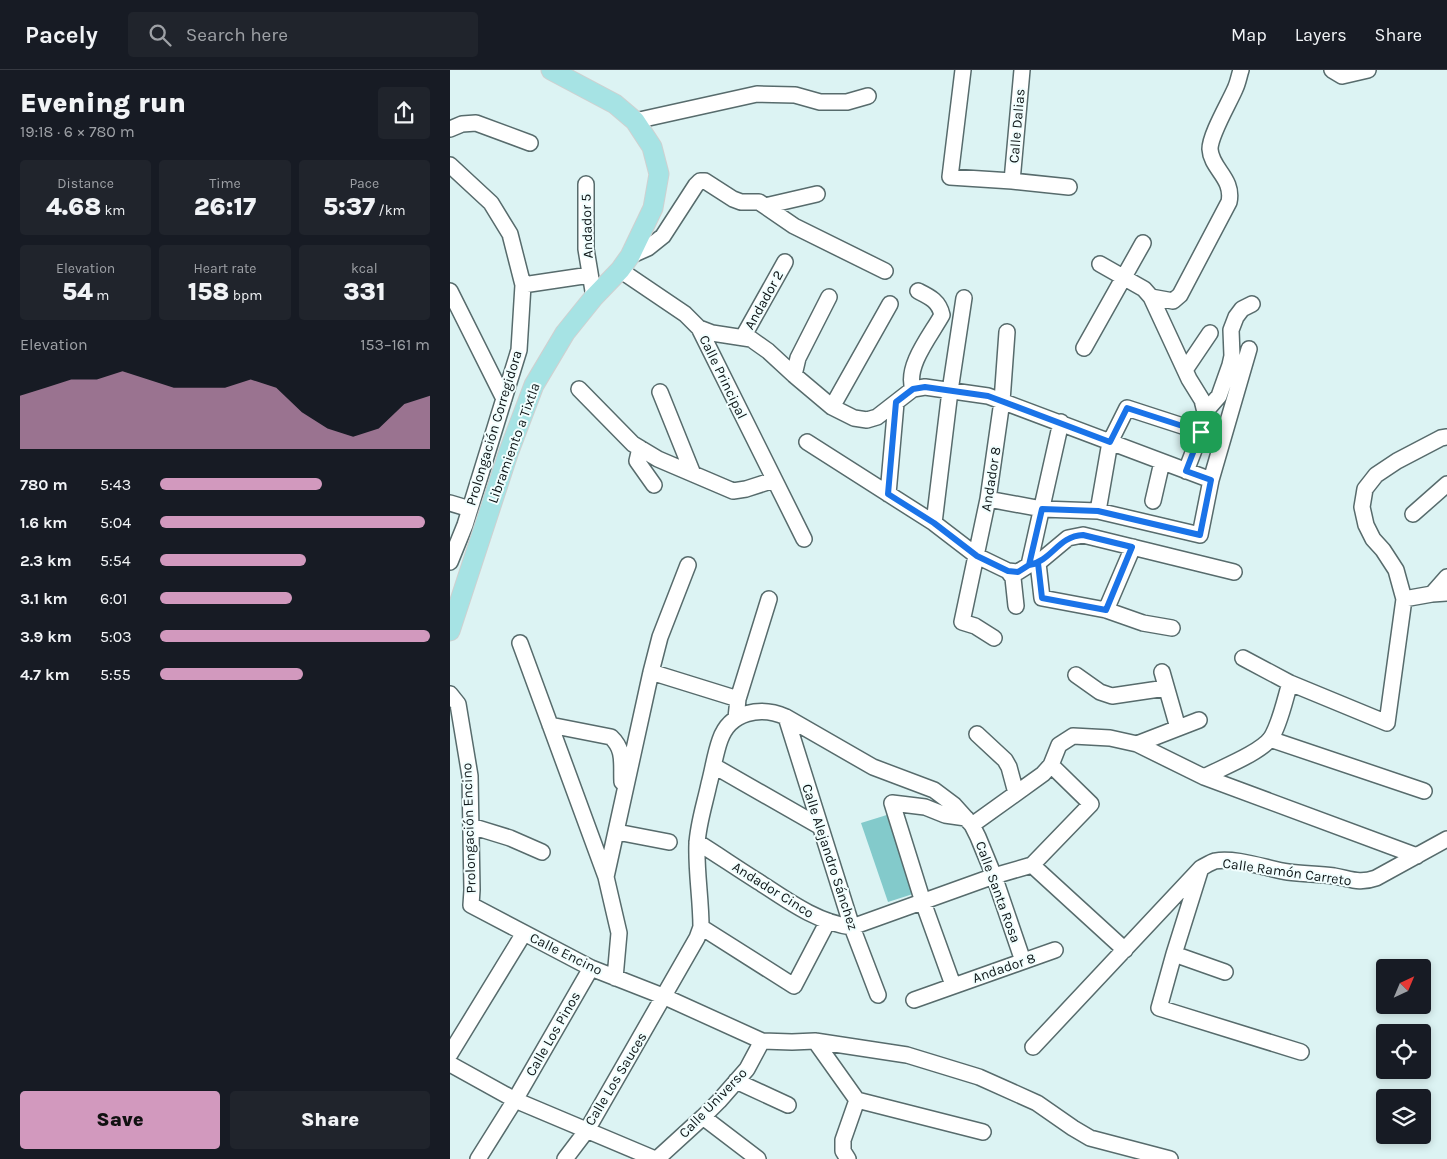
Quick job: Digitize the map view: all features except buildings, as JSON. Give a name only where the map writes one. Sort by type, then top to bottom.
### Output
[{"type":"main road","name":"Libramiento a Tixtla","points":[[450,631],[509,451],[534,385],[565,334],[594,297],[625,263],[653,208],[659,174],[652,147],[635,121],[615,104],[551,70]]},
{"type":"street","points":[[963,70],[950,178],[1012,181],[1069,187]]},
{"type":"street","name":"Calle Dalias","points":[[1012,181],[1022,70]]},
{"type":"street","points":[[1151,297],[1174,301],[1180,294],[1224,215],[1231,192],[1227,181],[1211,156],[1210,148],[1213,136],[1236,86],[1240,70]]},
{"type":"street","points":[[1332,70],[1342,76],[1368,70]]},
{"type":"street","points":[[635,121],[757,94],[795,95],[820,102],[847,102],[868,96]]},
{"type":"street","points":[[450,129],[462,124],[476,123],[530,143]]},
{"type":"street","name":"Prolongación Corregidora","points":[[450,165],[491,203],[510,234],[523,285],[519,350],[470,509],[450,562]]},
{"type":"street","points":[[625,263],[663,236],[700,181],[705,181],[733,199],[741,202],[759,202],[794,226],[885,270]]},
{"type":"street","name":"Andador 5","points":[[586,184],[586,249],[594,297]]},
{"type":"street","points":[[765,206],[817,194]]},
{"type":"street","points":[[1084,348],[1143,243]]},
{"type":"street","name":"Andador 2","points":[[744,338],[785,262]]},
{"type":"street","name":"Calle Principal","points":[[625,263],[699,328],[804,539]]},
{"type":"street","points":[[1100,264],[1144,290],[1151,297],[1185,370],[1202,400],[1205,412],[1204,424],[1186,471]]},
{"type":"street","points":[[523,285],[590,275]]},
{"type":"street","points":[[913,389],[910,381],[911,372],[942,315],[940,306],[934,299],[918,290]]},
{"type":"street","points":[[450,291],[504,398]]},
{"type":"street","points":[[794,375],[798,358],[830,297]]},
{"type":"street","points":[[934,523],[950,391],[964,298]]},
{"type":"street","points":[[832,407],[890,304]]},
{"type":"street","points":[[1205,412],[1218,396],[1230,365],[1232,356],[1231,330],[1236,317],[1242,309],[1252,304]]},
{"type":"street","points":[[699,328],[712,333],[751,339],[768,350],[832,407],[854,418],[867,420],[877,417],[913,389],[925,387],[988,396],[1211,480]]},
{"type":"street","name":"Andador 8","points":[[994,638],[975,626],[962,622],[988,499],[1002,401],[1007,332]]},
{"type":"street","points":[[1185,370],[1210,333]]},
{"type":"street","points":[[988,499],[1042,509],[1098,511],[1200,535],[1211,480],[1249,349]]},
{"type":"street","points":[[579,389],[633,444],[658,458],[733,491],[774,480]]},
{"type":"street","points":[[660,392],[693,474]]},
{"type":"street","points":[[888,494],[896,402]]},
{"type":"street","points":[[1098,511],[1110,442],[1127,408],[1201,432]]},
{"type":"street","points":[[1061,422],[1042,509],[1034,564],[1042,598],[1106,610],[1143,623],[1172,628]]},
{"type":"street","points":[[1243,658],[1290,683],[1387,723],[1403,591],[1396,570],[1373,539],[1366,525],[1362,507],[1365,489],[1376,475],[1397,461],[1447,437]]},
{"type":"street","points":[[807,442],[934,523],[977,556],[1008,571],[1018,572],[1034,564],[1068,538],[1083,535],[1234,572]]},
{"type":"street","points":[[640,448],[638,461],[654,484]]},
{"type":"street","points":[[1153,501],[1162,462]]},
{"type":"street","points":[[450,530],[500,480]]},
{"type":"street","points":[[1412,514],[1447,484]]},
{"type":"street","points":[[450,504],[470,509]]},
{"type":"street","points":[[1106,610],[1132,547]]},
{"type":"street","points":[[606,877],[651,672],[660,638],[688,565]]},
{"type":"street","points":[[1008,571],[1013,578],[1016,606]]},
{"type":"street","points":[[1403,591],[1440,593],[1447,577]]},
{"type":"street","points":[[736,718],[738,699],[769,598]]},
{"type":"street","points":[[520,643],[606,877],[619,933],[615,978]]},
{"type":"street","points":[[651,672],[738,699]]},
{"type":"street","points":[[1162,672],[1178,728]]},
{"type":"street","points":[[1076,675],[1100,692],[1112,696],[1166,688]]},
{"type":"street","points":[[1204,776],[1262,747],[1270,739],[1275,731],[1290,683]]},
{"type":"street","name":"Prolongación Encino","points":[[450,694],[458,704],[470,776],[471,905]]},
{"type":"street","points":[[828,921],[794,986],[701,927],[697,842],[720,738],[736,718],[750,711],[774,712],[786,717],[873,767],[934,790],[954,805],[969,821]]},
{"type":"street","name":"Calle Alejandro Sánchez","points":[[786,717],[852,927],[878,995]]},
{"type":"street","points":[[1137,744],[1199,720]]},
{"type":"street","points":[[550,725],[611,737],[617,742],[621,750],[624,799]]},
{"type":"street","points":[[977,734],[1005,760],[1009,767],[1016,793]]},
{"type":"street","points":[[953,985],[923,902],[892,803],[925,807],[945,815],[969,821],[1016,793],[1043,774],[1051,765],[1059,745],[1073,736],[1110,738],[1137,744],[1204,776],[1416,856],[1447,839]]},
{"type":"street","points":[[1270,739],[1424,791]]},
{"type":"street","points":[[852,927],[994,876],[1032,865],[1091,804],[1051,765]]},
{"type":"street","points":[[714,766],[819,826]]},
{"type":"street","name":"Calle Santa Rosa","points":[[969,821],[994,876],[1024,961]]},
{"type":"street","points":[[471,826],[510,838],[542,852]]},
{"type":"street","points":[[617,832],[669,842]]},
{"type":"street","name":"Andador Cinco","points":[[697,842],[781,897],[828,921],[852,927]]},
{"type":"street","name":"Calle Ramón Carreto","points":[[1033,1047],[1201,868],[1215,861],[1241,863],[1287,872],[1318,874],[1358,882],[1376,878],[1416,856]]},
{"type":"street","points":[[1032,865],[1125,950]]},
{"type":"street","points":[[1201,868],[1159,1008],[1301,1052]]},
{"type":"street","name":"Calle Encino","points":[[471,905],[591,968],[762,1041]]},
{"type":"street","name":"Calle Los Sauces","points":[[565,1159],[586,1130],[664,998],[697,938],[701,927]]},
{"type":"street","points":[[450,1054],[524,933]]},
{"type":"street","name":"Andador 8","points":[[914,1000],[1055,950]]},
{"type":"street","points":[[1174,954],[1225,972]]},
{"type":"street","name":"Calle Los Pinos","points":[[478,1159],[515,1100],[591,968]]},
{"type":"street","points":[[762,1041],[814,1041],[907,1056],[979,1078],[1036,1103],[1090,1138],[1170,1159]]},
{"type":"street","name":"Calle Universo","points":[[656,1159],[703,1117],[747,1069],[762,1041]]},
{"type":"street","points":[[814,1041],[857,1100],[983,1132]]},
{"type":"street","points":[[450,1064],[515,1100],[656,1159]]},
{"type":"street","points":[[736,1081],[788,1105]]},
{"type":"street","points":[[848,1159],[843,1151],[843,1140],[857,1100]]},
{"type":"street","points":[[703,1117],[758,1159]]},
{"type":"shaded area","points":[[890,814],[916,893],[888,902],[861,823]]},
{"type":"route","points":[[1201,432],[1127,408],[1110,442],[988,396],[925,387],[913,389],[896,402],[888,494],[934,523],[977,556],[1008,571],[1018,572],[1029,565],[1038,563],[1042,598],[1106,610],[1132,547],[1083,535],[1076,536],[1068,538],[1038,563],[1029,565],[1042,509],[1098,511],[1200,535],[1211,480],[1186,471],[1201,432]]}]
